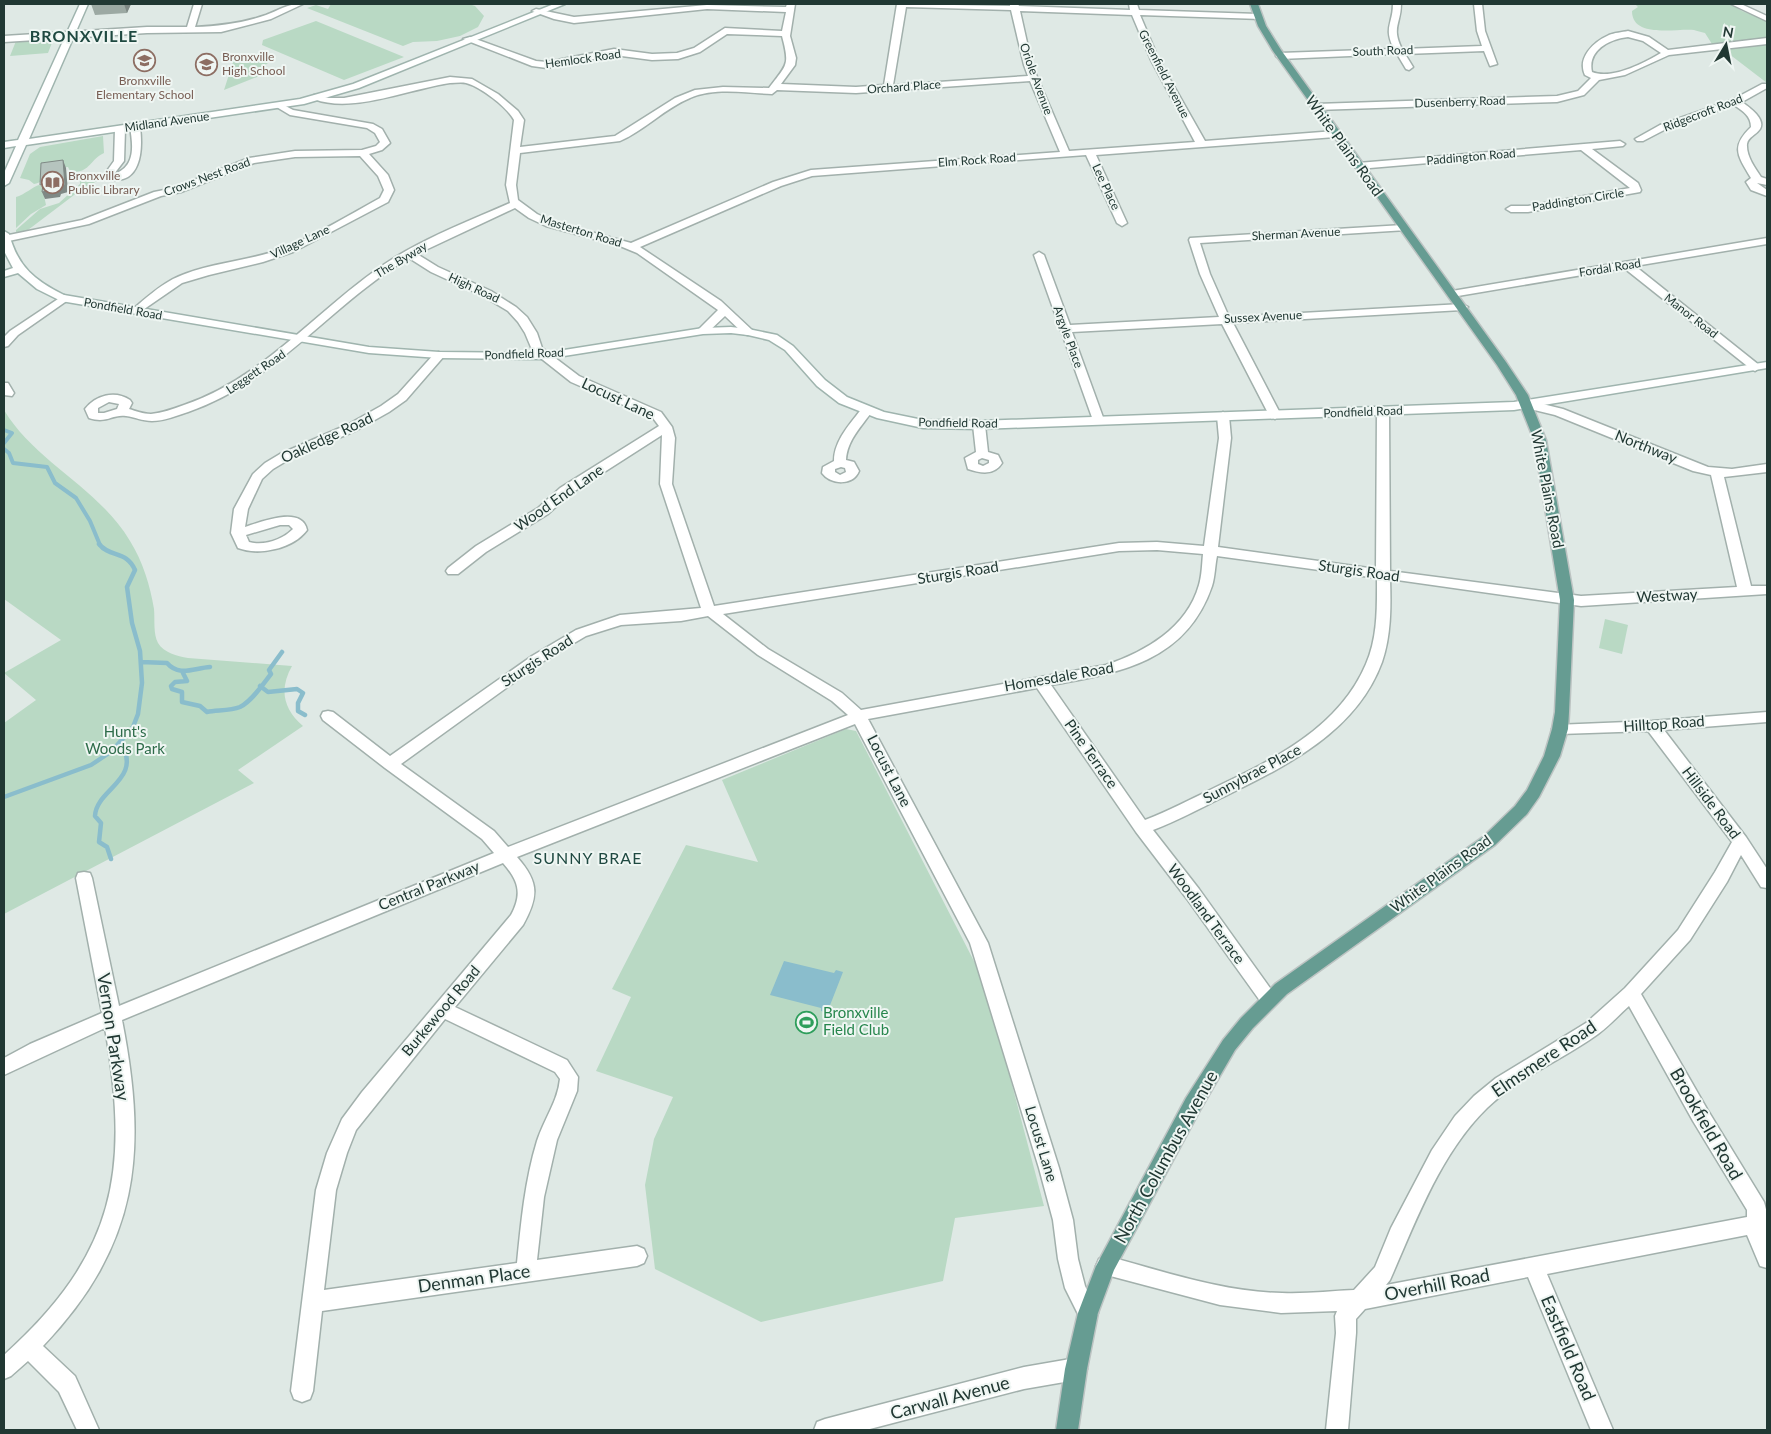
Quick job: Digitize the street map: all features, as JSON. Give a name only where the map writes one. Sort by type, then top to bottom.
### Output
[{"type":"main road","name":"White Plains Road","points":[[1254,4],[1266,35],[1280,56],[1462,307],[1502,364],[1526,404],[1540,440],[1567,600],[1560,729],[1552,756],[1543,776],[1521,810],[1489,841],[1353,938]]},
{"type":"main road","name":"North Columbus Avenue","points":[[1067,1430],[1076,1370],[1088,1313],[1106,1266],[1209,1076],[1228,1045],[1269,1000],[1353,938]]},
{"type":"street","points":[[4,183],[20,143],[84,4]]},
{"type":"street","points":[[190,30],[198,4]]},
{"type":"street","points":[[4,39],[147,30],[221,29],[243,24],[300,4]]},
{"type":"street","name":"Midland Avenue","points":[[538,12],[554,4]]},
{"type":"street","name":"Midland Avenue","points":[[4,146],[280,106],[317,97],[356,86],[469,39],[561,4]]},
{"type":"street","points":[[888,88],[902,4],[1134,8],[1258,17]]},
{"type":"street","points":[[1397,4],[1398,13],[1392,29],[1393,37],[1409,67]]},
{"type":"street","points":[[1481,4],[1486,48],[1493,64]]},
{"type":"street","points":[[1735,4],[1767,19]]},
{"type":"street","points":[[538,12],[565,19],[585,19],[707,6],[790,7],[786,34],[792,58],[791,65],[774,89]]},
{"type":"street","name":"Oriole Avenue","points":[[1014,6],[1033,78],[1065,153]]},
{"type":"street","name":"Greenfield Avenue","points":[[1134,8],[1155,60],[1201,143]]},
{"type":"street","name":"Hemlock Road","points":[[469,39],[527,61],[547,65],[614,52],[652,57],[678,56],[697,50],[725,31],[786,34]]},
{"type":"street","points":[[1666,53],[1646,36],[1639,33],[1610,34],[1599,43],[1586,62],[1587,71],[1596,77],[1612,76],[1663,56],[1666,53],[1767,41]]},
{"type":"street","name":"South Road","points":[[1280,56],[1486,48]]},
{"type":"street","name":"Dusenberry Road","points":[[1316,107],[1558,99],[1581,93],[1596,77]]},
{"type":"street","name":"Orchard Place","points":[[515,151],[617,139],[684,97],[696,92],[716,90],[888,88],[1033,78]]},
{"type":"street","points":[[317,97],[326,102],[381,96],[442,81],[465,80],[485,89],[516,113],[519,120],[511,192],[516,204]]},
{"type":"street","name":"Ridgecroft Road","points":[[1640,139],[1663,128],[1735,102],[1765,86]]},
{"type":"street","points":[[1735,102],[1748,110],[1756,119],[1756,128],[1744,140],[1742,146],[1748,164],[1762,180]]},
{"type":"street","name":"Crows Nest Road","points":[[4,237],[86,222],[158,194],[177,190],[252,160],[304,154],[363,153],[379,148],[385,143],[382,135],[375,128],[290,112],[280,106]]},
{"type":"street","points":[[120,129],[118,163],[109,177],[119,178],[123,176],[134,162],[137,154],[136,126]]},
{"type":"street","name":"Elm Rock Road","points":[[633,246],[768,187],[812,173],[1335,134]]},
{"type":"street","points":[[1584,148],[1620,144]]},
{"type":"street","name":"Paddington Road","points":[[1358,166],[1584,148]]},
{"type":"street","name":"Paddington Circle","points":[[1511,209],[1528,209],[1636,190],[1634,185],[1584,148]]},
{"type":"street","name":"Lee Place","points":[[1089,152],[1122,223]]},
{"type":"street","name":"Village Lane","points":[[137,311],[160,292],[178,281],[206,272],[259,260],[289,250],[384,200],[389,190],[383,175],[363,153]]},
{"type":"street","points":[[118,163],[134,162]]},
{"type":"street","points":[[1762,180],[1751,182],[1752,185],[1767,193]]},
{"type":"street","name":"Masterton Road","points":[[516,204],[532,216],[550,224],[633,246],[694,287],[748,332]]},
{"type":"street","name":"The Byway","points":[[301,339],[370,280],[410,254],[446,234],[516,204]]},
{"type":"street","name":"Sherman Avenue","points":[[1224,320],[1193,244],[1194,240],[1403,228]]},
{"type":"street","name":"Pondfield Road","points":[[4,237],[18,270],[39,286],[64,298],[369,350],[439,355],[545,356],[703,331],[731,330],[748,332],[773,338],[789,348],[820,383],[843,400],[881,415],[923,424],[979,425],[1383,411],[1526,404],[1761,366]]},
{"type":"street","name":"Fordal Road","points":[[1452,294],[1767,241]]},
{"type":"street","name":"High Road","points":[[410,254],[442,274],[490,294],[503,302],[517,313],[527,326],[537,350],[545,356]]},
{"type":"street","name":"Argyle Place","points":[[1039,255],[1098,420]]},
{"type":"street","name":"Manor Road","points":[[1626,265],[1761,366]]},
{"type":"street","points":[[4,274],[18,270]]},
{"type":"street","points":[[4,344],[14,333],[64,298]]},
{"type":"street","name":"Sussex Avenue","points":[[1065,329],[1462,307]]},
{"type":"street","points":[[703,331],[724,311]]},
{"type":"street","points":[[1224,320],[1275,415]]},
{"type":"street","name":"Leggett Road","points":[[121,412],[143,417],[157,417],[214,399],[270,364],[301,339]]},
{"type":"street","name":"Oakledge Road","points":[[238,533],[241,509],[252,485],[268,466],[352,427],[385,409],[402,397],[439,355]]},
{"type":"street","name":"Locust Lane","points":[[545,356],[575,379],[657,415],[666,427],[669,438],[666,484],[705,604],[710,611],[734,631],[763,652],[837,697],[858,716],[866,727],[979,943],[1049,1168],[1063,1220],[1068,1259],[1075,1288],[1088,1313]]},
{"type":"street","name":"Northway","points":[[1526,404],[1559,412],[1717,474],[1767,468]]},
{"type":"street","points":[[840,463],[839,454],[845,442],[868,410]]},
{"type":"street","name":"Sunnybrae Place","points":[[1142,828],[1246,780],[1292,756],[1320,735],[1341,715],[1360,689],[1374,664],[1382,629],[1383,411]]},
{"type":"street","name":"Homesdale Road","points":[[858,716],[877,710],[1108,670],[1133,662],[1158,648],[1189,620],[1198,605],[1206,585],[1212,550],[1224,438],[1225,426],[1223,416]]},
{"type":"street","points":[[979,425],[982,454]]},
{"type":"street","name":"Wood End Lane","points":[[453,571],[480,549],[543,511],[566,491],[666,427]]},
{"type":"street","points":[[1717,474],[1745,592]]},
{"type":"street","name":"Sturgis Road","points":[[390,764],[537,659],[581,633],[620,620],[681,616],[1119,547],[1157,546],[1212,550],[1567,600]]},
{"type":"street","name":"Westway","points":[[1567,600],[1581,601],[1767,590]]},
{"type":"street","name":"Pine Terrace","points":[[1040,681],[1142,828]]},
{"type":"street","name":"Burkewood Road","points":[[302,1391],[326,1190],[337,1153],[349,1125],[368,1098],[517,920],[522,911],[527,888],[522,873],[488,835],[390,764],[328,716]]},
{"type":"street","name":"Central Parkway","points":[[4,1068],[36,1050],[112,1016],[505,856],[858,716]]},
{"type":"street","name":"Hilltop Road","points":[[1560,729],[1652,726],[1767,717]]},
{"type":"street","name":"Hillside Road","points":[[1652,726],[1740,841],[1767,882]]},
{"type":"street","name":"Woodland Terrace","points":[[1142,828],[1193,894],[1269,1000]]},
{"type":"street","name":"Elmsmere Road","points":[[1337,1430],[1346,1333],[1345,1316],[1383,1273],[1398,1235],[1435,1164],[1462,1122],[1502,1084],[1592,1028],[1631,993],[1684,935],[1721,877],[1740,841]]},
{"type":"street","name":"Vernon Parkway","points":[[4,1369],[29,1347],[87,1274],[102,1249],[113,1221],[124,1174],[126,1121],[122,1069],[84,878]]},
{"type":"street","name":"Brookfield Road","points":[[1631,993],[1700,1115],[1756,1208],[1762,1223],[1757,1238],[1767,1258]]},
{"type":"street","points":[[443,1010],[561,1066],[569,1078],[568,1091],[547,1140],[534,1197],[526,1271]]},
{"type":"street","name":"Overhill Road","points":[[1106,1266],[1220,1295],[1246,1299],[1281,1303],[1358,1300],[1762,1223]]},
{"type":"street","name":"Denman Place","points":[[313,1302],[636,1256]]},
{"type":"street","name":"Eastfield Road","points":[[1534,1267],[1602,1430]]},
{"type":"street","points":[[29,1347],[67,1384],[88,1430]]},
{"type":"street","name":"Carwall Avenue","points":[[825,1430],[1024,1378],[1076,1370]]},
{"type":"green space","points":[[331,4],[469,4],[475,6],[484,16],[478,27],[460,36],[437,41],[413,42],[403,46],[307,8],[316,5],[328,9]]},
{"type":"green space","points":[[1635,4],[1731,4],[1742,11],[1767,21],[1767,38],[1712,44],[1705,33],[1694,30],[1647,29],[1639,26],[1634,20],[1632,11],[1638,7]]},
{"type":"green space","points":[[316,21],[404,57],[344,80],[262,45],[263,40]]},
{"type":"green space","points":[[53,40],[48,53],[10,56],[16,41]]},
{"type":"green space","points":[[1767,43],[1767,83],[1720,47]]},
{"type":"green space","points":[[259,57],[268,63],[256,72],[262,75],[224,90],[234,59]]},
{"type":"green space","points":[[103,136],[104,153],[85,169],[76,172],[70,171],[68,167],[62,168],[43,181],[34,184],[29,180],[20,178],[30,154],[40,147]]},
{"type":"green space","points":[[99,177],[101,179],[82,189],[24,233],[16,232],[40,209],[59,203],[80,184],[80,180]]},
{"type":"green space","points":[[39,185],[42,186],[46,205],[31,214],[16,228],[16,197]]},
{"type":"green space","name":"Hunt's Woods Park","points":[[4,410],[32,445],[102,505],[130,541],[139,557],[148,582],[154,609],[155,635],[158,643],[171,654],[188,658],[292,666],[285,683],[285,698],[291,713],[303,726],[238,770],[254,783],[4,914],[4,723],[36,700],[4,673],[61,640],[4,599]]},
{"type":"green space","points":[[1605,619],[1628,625],[1622,654],[1599,648]]},
{"type":"green space","name":"Bronxville Field Club","points":[[846,729],[856,731],[978,969],[1002,1047],[1044,1206],[955,1218],[943,1281],[761,1322],[655,1269],[645,1185],[654,1139],[673,1097],[596,1071],[631,997],[612,989],[686,845],[758,862],[722,780]]},
{"type":"water","points":[[784,961],[834,973],[836,970],[843,972],[827,1013],[821,1011],[821,1008],[770,995]]},
{"type":"building","name":"Bronxville Public Library","points":[[63,160],[65,185],[42,192],[43,184],[40,185],[41,163]]},
{"type":"waterway","points":[[4,430],[12,433],[4,443]]},
{"type":"waterway","points":[[4,449],[9,453],[13,463],[47,467],[55,483],[76,498],[90,521],[100,545]]},
{"type":"waterway","points":[[4,797],[91,765],[112,751],[133,727],[138,714],[142,683],[140,651],[132,623],[127,587],[135,570],[127,559],[108,551],[100,545]]},
{"type":"waterway","points":[[261,687],[271,674],[269,670],[282,652]]},
{"type":"waterway","points":[[141,662],[167,663],[182,671],[210,667]]},
{"type":"waterway","points":[[183,673],[187,681],[175,682],[171,686],[172,689],[182,692],[182,702],[200,706],[207,712],[240,707],[249,701],[261,687]]},
{"type":"waterway","points":[[261,687],[268,692],[297,689],[303,693],[298,703],[298,711],[305,715]]},
{"type":"waterway","points":[[111,859],[107,847],[99,842],[101,823],[95,816],[97,807],[103,798],[123,775],[126,766],[126,756],[121,743]]},
{"type":"place","name":"Bronxville Elementary School","points":[[145,60]]},
{"type":"place","name":"Bronxville High School","points":[[206,64]]},
{"type":"place","name":"Bronxville Public Library","points":[[52,183]]},
{"type":"place","name":"Bronxville Field Club","points":[[807,1022]]},
{"type":"district","name":"BRONXVILLE","points":[[84,36]]},
{"type":"district","name":"SUNNY BRAE","points":[[588,858]]}]
